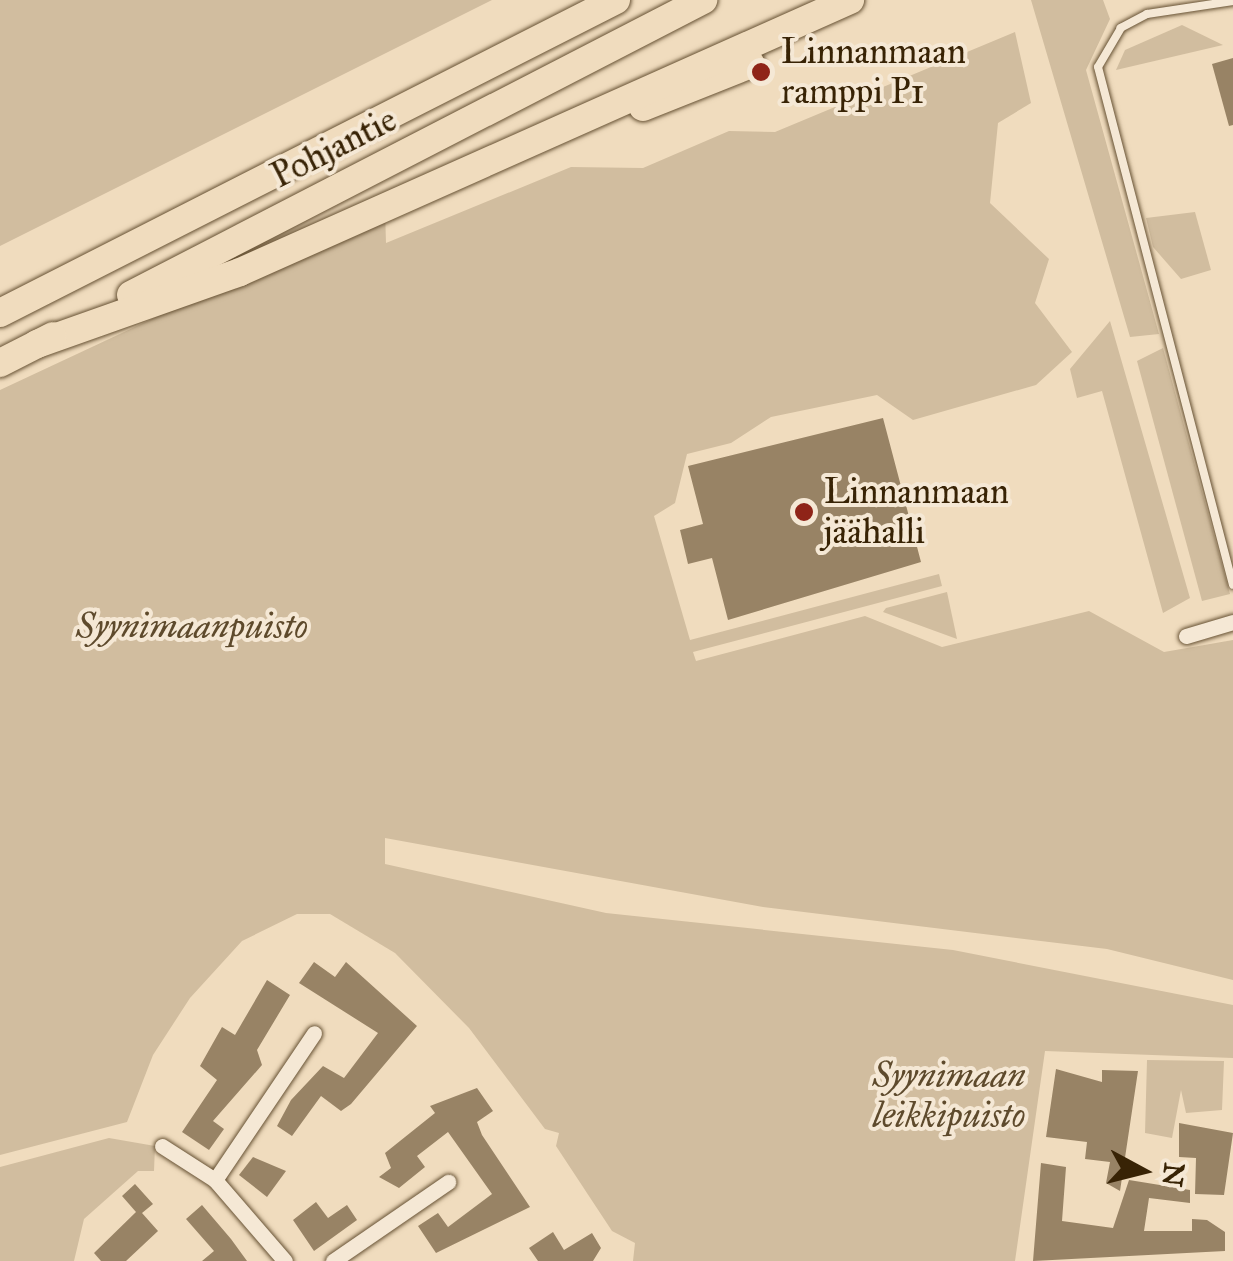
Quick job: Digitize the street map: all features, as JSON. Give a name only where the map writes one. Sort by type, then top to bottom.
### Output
[{"type":"highway","name":"Pohjantie","points":[[0,313],[616,0]]},
{"type":"highway","name":"Pohjantie","points":[[0,363],[703,0]]},
{"type":"highway","points":[[37,344],[240,272],[850,0]]},
{"type":"highway","points":[[559,130],[685,96],[864,0]]},
{"type":"street","points":[[1186,636],[1233,622]]},
{"type":"street","points":[[215,1180],[314,1034]]},
{"type":"street","points":[[162,1146],[215,1180],[284,1261]]},
{"type":"street","points":[[334,1261],[448,1182]]},
{"type":"lane","points":[[1233,1],[1147,14],[1121,28],[1098,67],[1233,585]]},
{"type":"green space","points":[[0,0],[492,0],[0,246]]},
{"type":"green space","points":[[1031,0],[1103,0],[1110,19],[1086,70],[1159,334],[1130,337]]},
{"type":"green space","points":[[1182,25],[1223,45],[1116,70],[1125,50]]},
{"type":"green space","points":[[1015,32],[1031,103],[998,123],[990,203],[1049,259],[1035,303],[1072,352],[1036,385],[913,420],[877,395],[771,417],[731,443],[687,454],[675,503],[654,516],[690,640],[939,574],[942,586],[693,652],[696,661],[865,616],[942,647],[1089,611],[1164,652],[1233,640],[1233,980],[1107,949],[763,907],[385,838],[385,864],[606,913],[953,950],[1233,1005],[1233,1058],[1045,1051],[1015,1261],[633,1261],[635,1243],[612,1231],[556,1146],[559,1133],[545,1129],[469,1028],[395,953],[330,914],[297,914],[242,941],[190,998],[153,1055],[127,1122],[0,1155],[0,390],[385,210],[386,243],[571,167],[643,168],[729,131],[775,132]]},
{"type":"green space","points":[[1195,212],[1211,270],[1181,279],[1153,247],[1146,218]]},
{"type":"green space","points":[[1110,321],[1190,598],[1163,613],[1102,391],[1077,398],[1070,369]]},
{"type":"green space","points":[[1163,348],[1230,594],[1202,601],[1137,361]]},
{"type":"green space","points":[[947,592],[957,639],[883,612],[886,608]]},
{"type":"green space","points":[[1147,1060],[1224,1061],[1222,1110],[1186,1113],[1181,1090],[1172,1138],[1145,1133]]},
{"type":"green space","points":[[109,1138],[155,1146],[154,1171],[138,1171],[84,1219],[74,1261],[0,1261],[0,1167]]},
{"type":"building","points":[[1233,58],[1233,125],[1229,126],[1212,64]]},
{"type":"building","name":"Linnanmaan jäähalli","points":[[883,418],[921,562],[728,620],[712,558],[688,564],[680,530],[703,524],[688,466]]},
{"type":"building","points":[[314,962],[335,977],[346,962],[417,1026],[351,1104],[341,1111],[321,1096],[292,1136],[277,1126],[291,1100],[323,1066],[344,1078],[378,1033],[299,983]]},
{"type":"building","points":[[267,980],[290,995],[257,1050],[262,1065],[213,1121],[224,1129],[209,1150],[182,1132],[217,1080],[200,1066],[222,1027],[235,1035]]},
{"type":"building","points":[[1056,1069],[1102,1082],[1102,1070],[1138,1071],[1120,1191],[1106,1183],[1110,1162],[1085,1159],[1087,1142],[1046,1137]]},
{"type":"building","points":[[477,1088],[493,1111],[477,1122],[482,1135],[530,1207],[436,1253],[418,1226],[438,1213],[448,1227],[492,1194],[448,1132],[417,1156],[425,1167],[399,1188],[379,1177],[391,1168],[385,1153],[435,1113],[430,1106]]},
{"type":"building","points":[[1179,1123],[1233,1133],[1224,1195],[1195,1194],[1196,1158],[1179,1157]]},
{"type":"building","points":[[253,1157],[286,1171],[267,1197],[239,1175]]},
{"type":"building","points":[[1041,1163],[1066,1167],[1062,1221],[1113,1228],[1129,1180],[1190,1190],[1190,1203],[1149,1198],[1144,1231],[1192,1231],[1192,1219],[1207,1220],[1225,1232],[1225,1251],[1033,1261]]},
{"type":"building","points":[[135,1184],[153,1204],[142,1213],[158,1231],[126,1261],[101,1261],[94,1253],[136,1212],[122,1196]]},
{"type":"building","points":[[316,1202],[328,1218],[347,1205],[357,1220],[314,1251],[293,1220]]},
{"type":"building","points":[[202,1205],[247,1261],[202,1261],[214,1251],[186,1219]]},
{"type":"building","points":[[553,1232],[564,1250],[592,1233],[601,1248],[593,1261],[538,1261],[529,1248]]},
{"type":"place","name":"Linnanmaan ramppi P1","points":[[761,72]]},
{"type":"place","name":"Linnanmaan jäähalli","points":[[804,512]]},
{"type":"park label","name":"Syynimaanpuisto","points":[[192,627]]},
{"type":"park label","name":"Syynimaan leikkipuisto","points":[[949,1096]]}]
